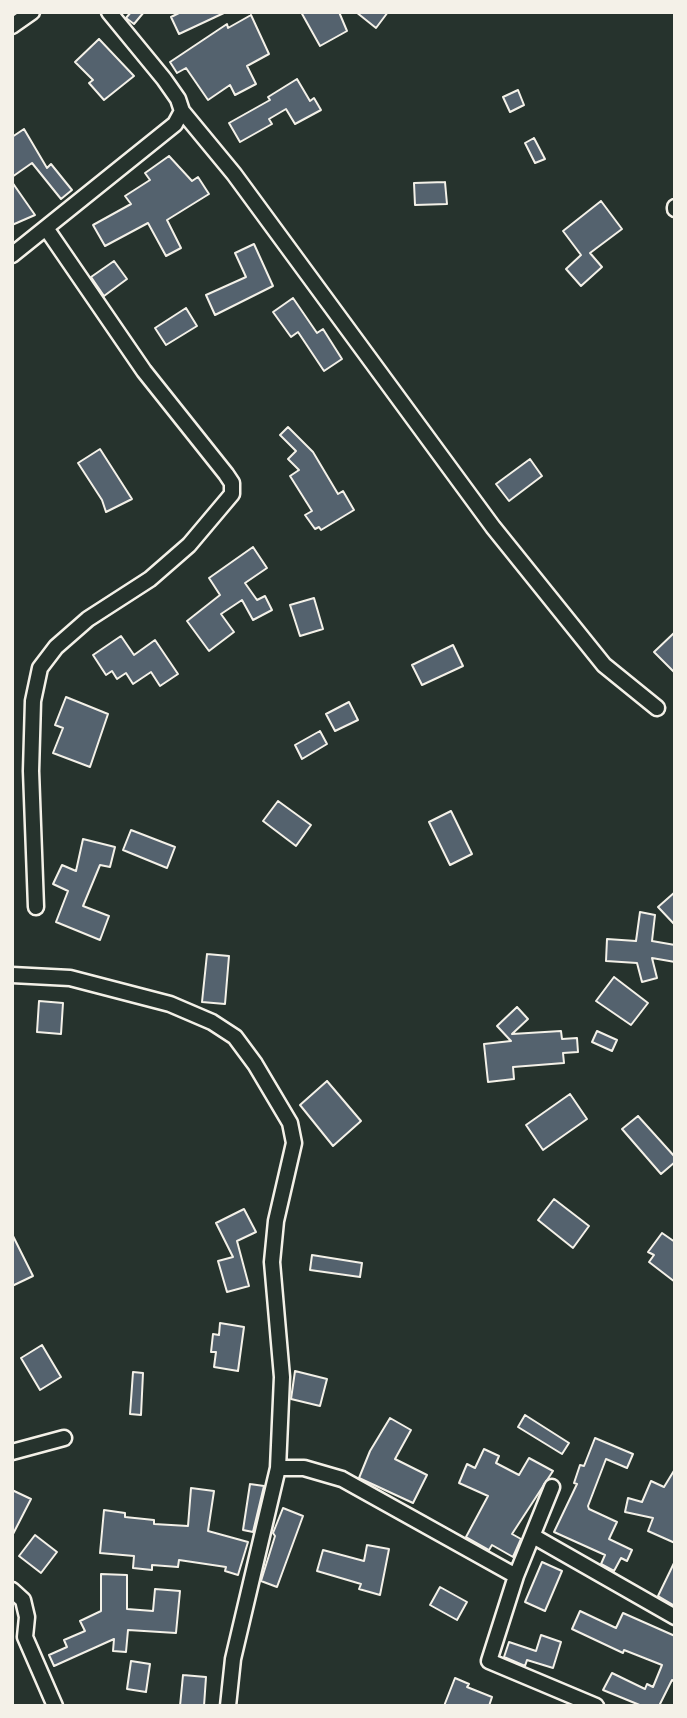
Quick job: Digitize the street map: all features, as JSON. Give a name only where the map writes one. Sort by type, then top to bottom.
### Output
[{"type":"street","points":[[12,26],[32,12]]},
{"type":"street","points":[[109,12],[164,79],[178,99],[182,111],[234,174],[501,537],[604,666],[657,708]]},
{"type":"street","points":[[12,255],[175,124],[182,111]]},
{"type":"street","points":[[36,907],[31,771],[33,701],[40,668],[55,647],[88,619],[150,579],[189,545],[232,494],[232,483],[144,371],[46,228]]},
{"type":"street","points":[[12,975],[70,978],[170,1004],[212,1022],[234,1037],[278,1100],[290,1123],[294,1143],[276,1221],[272,1262],[282,1377],[278,1468],[233,1659],[228,1706]]},
{"type":"street","points":[[12,1452],[64,1438]]},
{"type":"street","points":[[278,1468],[304,1468],[342,1479],[516,1576]]},
{"type":"street","points":[[552,1488],[516,1576],[489,1661],[596,1706]]},
{"type":"street","points":[[533,1536],[675,1617]]},
{"type":"street","points":[[12,1590],[23,1600],[27,1617],[25,1637],[55,1706]]},
{"type":"building","points":[[131,12],[144,12],[134,24],[126,18]]},
{"type":"building","points":[[181,12],[226,12],[179,34],[171,17]]},
{"type":"building","points":[[301,12],[339,12],[347,31],[320,46]]},
{"type":"building","points":[[356,12],[388,12],[376,28]]},
{"type":"building","points":[[251,15],[269,54],[247,66],[256,84],[235,95],[230,85],[208,100],[186,68],[177,73],[170,62],[227,24],[228,28]]},
{"type":"building","points":[[99,39],[134,76],[104,100],[89,83],[93,80],[75,62]]},
{"type":"building","points":[[297,79],[310,101],[314,98],[321,110],[295,124],[286,109],[269,119],[272,124],[240,142],[229,123],[270,100],[268,97]]},
{"type":"building","points":[[518,90],[524,105],[510,112],[503,97]]},
{"type":"building","points":[[24,129],[47,168],[51,164],[72,190],[61,199],[32,163],[12,177],[12,137]]},
{"type":"building","points":[[534,138],[545,159],[535,163],[525,143]]},
{"type":"building","points":[[169,156],[192,181],[198,177],[209,194],[167,220],[181,248],[166,256],[148,223],[105,246],[93,225],[131,204],[125,196],[150,180],[145,173]]},
{"type":"building","points":[[12,182],[35,215],[12,225]]},
{"type":"building","points":[[445,182],[447,204],[415,205],[414,183]]},
{"type":"building","points":[[601,201],[622,229],[590,253],[602,267],[581,286],[566,269],[581,255],[563,231]]},
{"type":"building","points":[[254,244],[273,286],[215,315],[206,295],[246,277],[235,253]]},
{"type":"building","points":[[114,261],[127,279],[104,296],[91,277]]},
{"type":"building","points":[[293,298],[317,333],[323,329],[342,359],[324,371],[298,332],[291,337],[273,312]]},
{"type":"building","points":[[186,308],[197,326],[166,345],[155,328]]},
{"type":"building","points":[[288,427],[313,452],[338,494],[343,491],[354,510],[321,530],[319,527],[315,529],[305,515],[312,511],[290,476],[299,470],[288,459],[296,451],[280,435]]},
{"type":"building","points":[[100,449],[132,499],[106,512],[102,500],[78,463]]},
{"type":"building","points":[[530,459],[542,476],[509,501],[496,484]]},
{"type":"building","points":[[253,547],[267,568],[245,583],[257,600],[265,596],[272,610],[253,620],[242,600],[221,614],[234,632],[209,651],[187,621],[220,595],[209,578]]},
{"type":"building","points":[[314,598],[323,629],[300,636],[290,605]]},
{"type":"building","points":[[675,632],[675,673],[654,652]]},
{"type":"building","points":[[121,636],[134,655],[155,640],[178,674],[160,686],[151,672],[133,684],[126,673],[117,679],[112,671],[106,675],[93,655]]},
{"type":"building","points":[[453,645],[463,666],[422,685],[412,665]]},
{"type":"building","points":[[66,697],[108,714],[90,767],[53,753],[63,728],[55,725]]},
{"type":"building","points":[[349,702],[358,720],[335,731],[326,714]]},
{"type":"building","points":[[320,731],[327,744],[302,759],[295,745]]},
{"type":"building","points":[[278,801],[311,825],[296,846],[263,821]]},
{"type":"building","points":[[451,811],[472,854],[450,865],[429,822]]},
{"type":"building","points":[[131,830],[175,847],[167,868],[123,850]]},
{"type":"building","points":[[83,839],[115,847],[110,867],[100,865],[83,906],[109,916],[100,940],[56,922],[68,891],[53,884],[62,865],[76,871]]},
{"type":"building","points":[[675,892],[675,925],[658,907]]},
{"type":"building","points":[[640,912],[655,915],[652,941],[675,945],[675,962],[652,958],[657,978],[642,982],[637,963],[606,961],[607,939],[636,941]]},
{"type":"building","points":[[207,954],[229,956],[225,1004],[202,1002]]},
{"type":"building","points":[[614,977],[648,1003],[631,1025],[596,1001]]},
{"type":"building","points":[[39,1001],[63,1003],[61,1034],[37,1032]]},
{"type":"building","points":[[517,1007],[528,1019],[512,1034],[561,1031],[562,1039],[577,1038],[578,1052],[563,1053],[564,1063],[513,1067],[514,1079],[488,1082],[484,1044],[511,1041],[497,1026]]},
{"type":"building","points":[[597,1031],[617,1040],[612,1051],[592,1042]]},
{"type":"building","points":[[327,1081],[361,1121],[333,1146],[300,1105]]},
{"type":"building","points":[[570,1094],[587,1119],[543,1150],[526,1125]]},
{"type":"building","points":[[638,1116],[675,1157],[675,1162],[661,1174],[622,1129]]},
{"type":"building","points":[[554,1199],[589,1226],[573,1248],[538,1220]]},
{"type":"building","points":[[244,1209],[256,1232],[237,1241],[249,1286],[227,1292],[218,1261],[233,1257],[216,1223]]},
{"type":"building","points":[[662,1233],[675,1242],[675,1282],[649,1262],[654,1255],[648,1252]]},
{"type":"building","points":[[12,1234],[33,1276],[12,1286]]},
{"type":"building","points":[[312,1255],[362,1263],[360,1277],[310,1270]]},
{"type":"building","points":[[220,1323],[244,1327],[238,1371],[214,1367],[216,1352],[211,1352],[213,1334],[219,1335]]},
{"type":"building","points":[[42,1345],[61,1377],[40,1390],[21,1358]]},
{"type":"building","points":[[295,1371],[327,1379],[320,1406],[291,1399]]},
{"type":"building","points":[[133,1372],[143,1373],[141,1415],[130,1414]]},
{"type":"building","points":[[525,1415],[569,1443],[562,1454],[518,1427]]},
{"type":"building","points":[[390,1418],[411,1430],[395,1459],[427,1475],[413,1503],[359,1478],[370,1451]]},
{"type":"building","points":[[595,1438],[633,1454],[627,1468],[606,1459],[588,1506],[589,1509],[617,1522],[609,1539],[632,1550],[627,1561],[621,1558],[614,1571],[601,1564],[605,1555],[554,1532],[577,1484],[574,1483],[580,1465],[584,1466]]},
{"type":"building","points":[[484,1449],[499,1456],[496,1463],[519,1475],[529,1458],[553,1471],[512,1534],[521,1539],[513,1557],[492,1545],[489,1550],[466,1537],[488,1496],[459,1483],[467,1464],[475,1468]]},
{"type":"building","points":[[675,1469],[675,1543],[648,1531],[653,1518],[625,1512],[628,1498],[642,1502],[651,1481],[664,1487]]},
{"type":"building","points":[[250,1484],[264,1486],[253,1532],[243,1530]]},
{"type":"building","points":[[191,1488],[214,1491],[208,1531],[248,1542],[238,1575],[225,1571],[226,1567],[179,1560],[178,1567],[152,1565],[152,1570],[133,1568],[134,1556],[100,1553],[104,1510],[125,1513],[125,1517],[154,1520],[154,1524],[188,1526]]},
{"type":"building","points":[[12,1490],[31,1499],[12,1536]]},
{"type":"building","points":[[283,1508],[303,1516],[277,1587],[261,1581],[275,1536],[273,1533]]},
{"type":"building","points":[[35,1535],[57,1552],[41,1573],[19,1556]]},
{"type":"building","points":[[367,1545],[389,1549],[380,1595],[359,1589],[361,1584],[317,1571],[323,1550],[364,1561]]},
{"type":"building","points":[[675,1561],[675,1606],[658,1596]]},
{"type":"building","points":[[542,1562],[562,1571],[545,1611],[525,1602]]},
{"type":"building","points":[[101,1574],[127,1575],[127,1609],[153,1611],[155,1589],[180,1591],[176,1633],[128,1630],[126,1652],[113,1651],[114,1639],[54,1666],[49,1655],[67,1647],[64,1640],[85,1631],[80,1621],[101,1611]]},
{"type":"building","points":[[440,1587],[467,1602],[457,1620],[430,1605]]},
{"type":"building","points":[[580,1611],[616,1628],[623,1613],[675,1636],[675,1681],[672,1680],[659,1706],[642,1706],[603,1690],[612,1673],[645,1689],[647,1684],[653,1687],[662,1665],[624,1650],[623,1653],[572,1629]]},
{"type":"building","points":[[541,1635],[561,1642],[553,1668],[527,1660],[525,1666],[504,1657],[509,1642],[536,1651]]},
{"type":"building","points":[[131,1661],[150,1664],[146,1692],[127,1689]]},
{"type":"building","points":[[183,1675],[206,1677],[204,1706],[180,1706]]},
{"type":"building","points":[[455,1678],[469,1684],[467,1687],[492,1697],[489,1706],[444,1706]]}]
